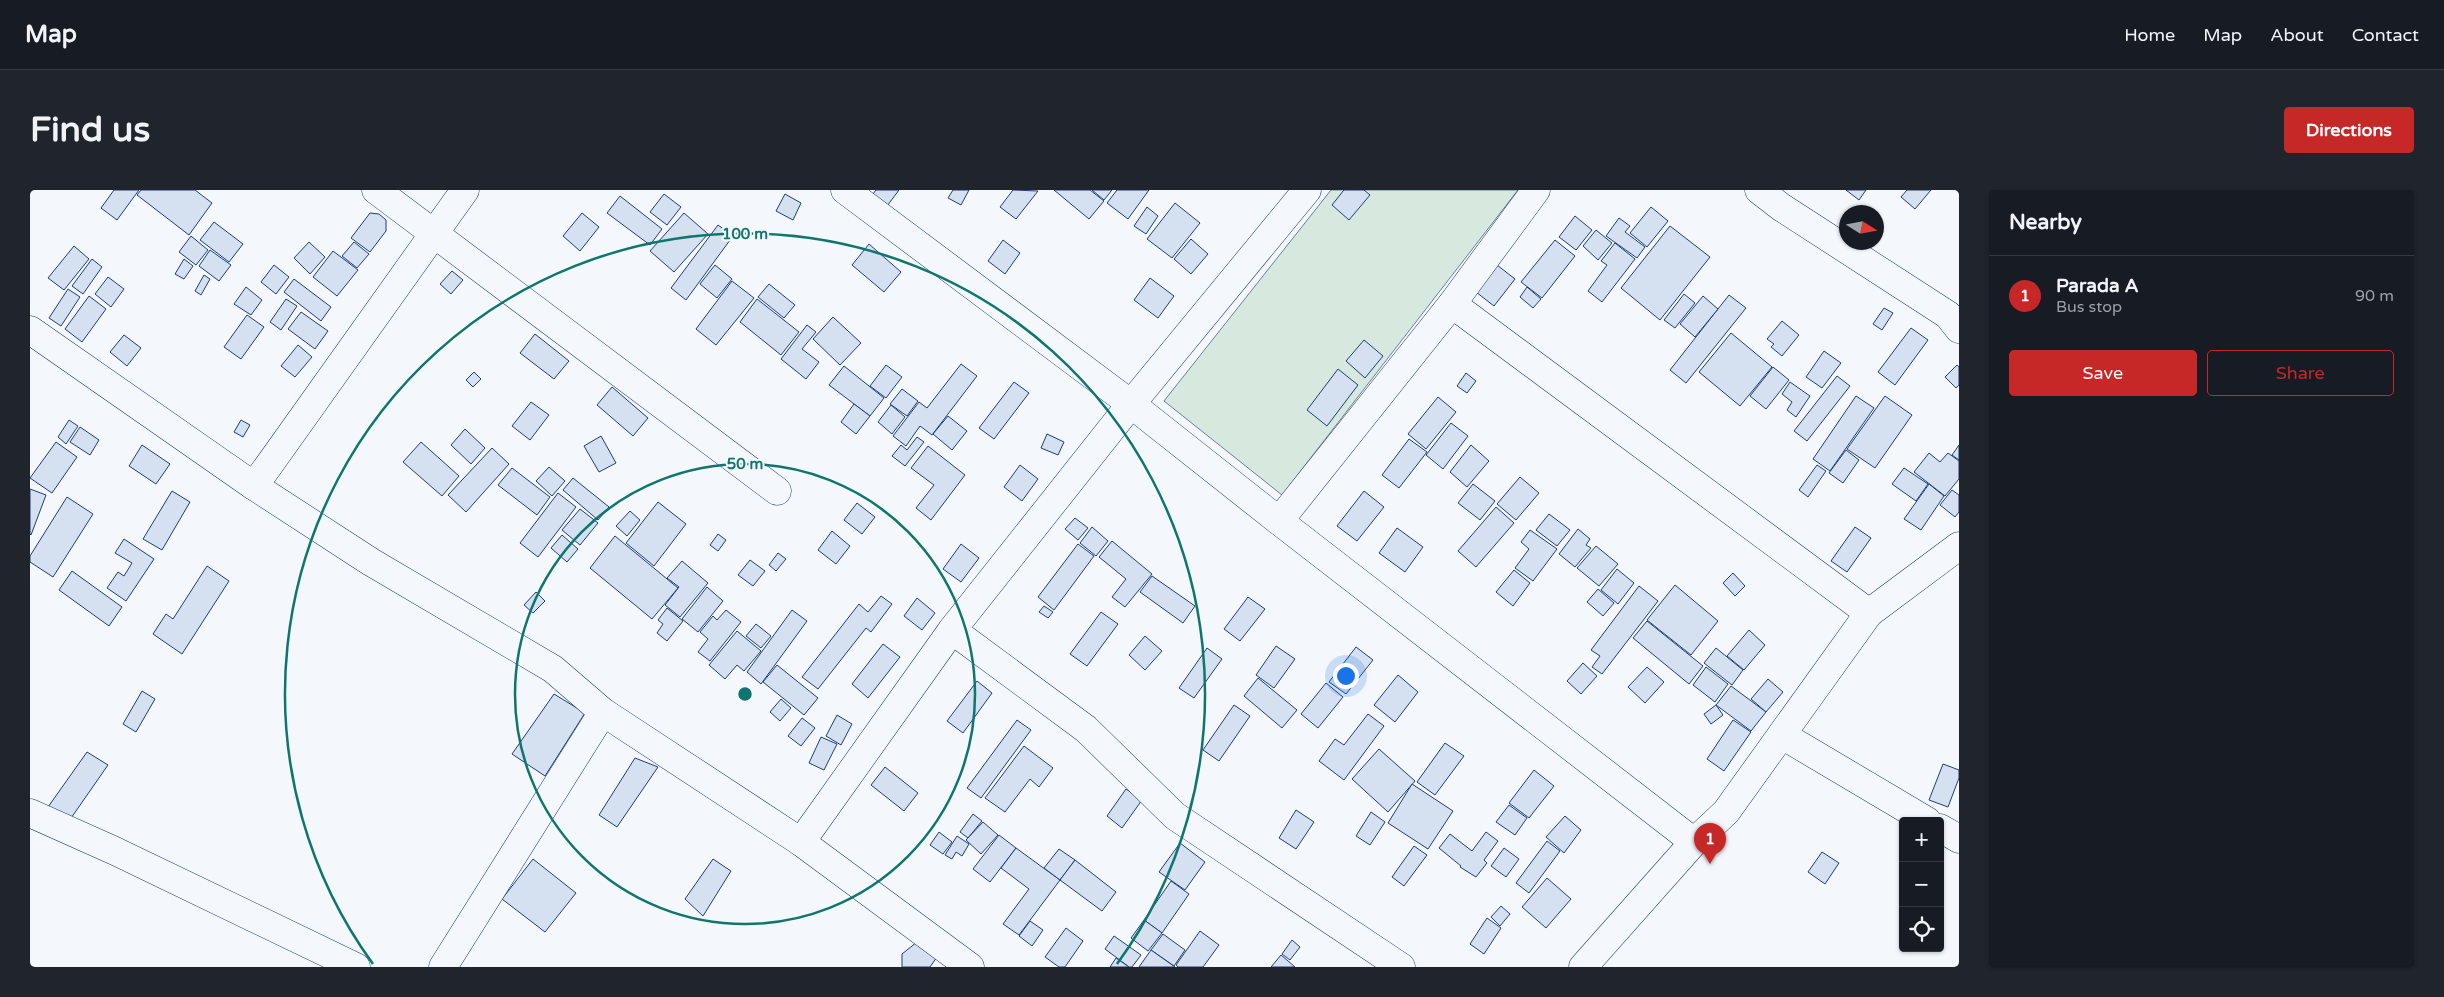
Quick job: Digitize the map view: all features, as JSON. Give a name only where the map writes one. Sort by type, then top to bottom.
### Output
[{"type":"street","points":[[376,190],[777,492]]},
{"type":"street","points":[[254,486],[433,233],[466,190]]},
{"type":"street","points":[[845,190],[1131,404],[1694,842]]},
{"type":"street","points":[[800,842],[952,630],[1131,404],[1307,190]]},
{"type":"street","points":[[1279,521],[1452,304],[1536,190]]},
{"type":"street","points":[[1759,190],[1781,208],[1948,315],[1959,329]]},
{"type":"street","points":[[1452,304],[1869,613]]},
{"type":"street","points":[[30,330],[254,486],[371,562],[553,669],[602,712],[800,842],[942,959],[970,967]]},
{"type":"street","points":[[1583,967],[1694,842],[1726,812],[1869,613],[1959,546]]},
{"type":"street","points":[[952,630],[1086,729],[1175,816],[1401,967]]},
{"type":"street","points":[[443,967],[602,712]]},
{"type":"street","points":[[1782,735],[1920,817]]},
{"type":"street","points":[[30,813],[116,851],[356,967]]},
{"type":"street","points":[[1944,830],[1959,839]]},
{"type":"shaded area","points":[[1331,190],[1518,190],[1282,495],[1164,401]]},
{"type":"building","points":[[114,190],[139,190],[117,220],[101,208]]},
{"type":"building","points":[[141,190],[195,190],[212,203],[189,235],[137,195]]},
{"type":"building","points":[[876,190],[899,190],[887,206],[873,194]]},
{"type":"building","points":[[953,190],[969,190],[961,205],[948,198]]},
{"type":"building","points":[[1013,190],[1038,191],[1016,219],[1000,207]]},
{"type":"building","points":[[1054,190],[1090,190],[1104,201],[1089,219]]},
{"type":"building","points":[[1092,190],[1112,190],[1104,200]]},
{"type":"building","points":[[1117,190],[1149,190],[1128,219],[1107,203]]},
{"type":"building","points":[[1344,190],[1364,190],[1370,195],[1349,220],[1332,205]]},
{"type":"building","points":[[1846,190],[1866,190],[1859,200]]},
{"type":"building","points":[[1907,190],[1931,190],[1915,209],[1901,197]]},
{"type":"building","points":[[664,194],[681,207],[667,225],[650,212]]},
{"type":"building","points":[[785,194],[801,203],[793,220],[776,211]]},
{"type":"building","points":[[620,196],[662,229],[650,245],[607,213]]},
{"type":"building","points":[[1175,203],[1200,223],[1172,258],[1147,239]]},
{"type":"building","points":[[1147,207],[1158,216],[1146,234],[1134,226]]},
{"type":"building","points":[[1651,207],[1668,221],[1647,247],[1630,233]]},
{"type":"building","points":[[370,213],[379,214],[386,220],[386,231],[370,252],[351,238]]},
{"type":"building","points":[[582,213],[599,227],[580,251],[563,236]]},
{"type":"building","points":[[684,213],[708,234],[674,272],[650,251]]},
{"type":"building","points":[[1575,216],[1592,230],[1576,250],[1559,237]]},
{"type":"building","points":[[1619,218],[1630,226],[1625,232],[1645,247],[1637,258],[1606,236]]},
{"type":"building","points":[[214,222],[243,244],[229,262],[200,240]]},
{"type":"building","points":[[718,225],[733,236],[686,300],[671,288]]},
{"type":"building","points":[[1670,226],[1710,257],[1660,320],[1621,288]]},
{"type":"building","points":[[1596,230],[1612,243],[1598,260],[1583,246]]},
{"type":"building","points":[[191,236],[208,250],[196,265],[179,252]]},
{"type":"building","points":[[1191,239],[1208,254],[1191,274],[1174,259]]},
{"type":"building","points":[[1003,240],[1020,253],[1005,274],[988,261]]},
{"type":"building","points":[[1555,240],[1575,256],[1542,298],[1521,282]]},
{"type":"building","points":[[309,242],[325,257],[310,274],[294,258]]},
{"type":"building","points":[[354,242],[369,254],[357,268],[342,256]]},
{"type":"building","points":[[1615,243],[1635,259],[1602,302],[1588,291],[1607,265],[1601,261]]},
{"type":"building","points":[[869,244],[901,272],[884,292],[852,265]]},
{"type":"building","points":[[74,246],[89,259],[64,290],[48,278]]},
{"type":"building","points":[[210,250],[231,265],[219,281],[199,266]]},
{"type":"building","points":[[333,251],[358,270],[337,296],[313,277]]},
{"type":"building","points":[[92,259],[102,267],[83,294],[72,286]]},
{"type":"building","points":[[184,259],[193,266],[184,279],[175,274]]},
{"type":"building","points":[[274,265],[289,277],[276,294],[261,282]]},
{"type":"building","points":[[715,265],[732,279],[717,298],[700,284]]},
{"type":"building","points":[[1497,265],[1515,279],[1494,306],[1476,292]]},
{"type":"building","points":[[452,271],[463,280],[451,294],[440,284]]},
{"type":"building","points":[[204,275],[210,279],[201,295],[195,291]]},
{"type":"building","points":[[108,277],[124,289],[111,307],[95,294]]},
{"type":"building","points":[[1150,278],[1174,296],[1158,318],[1134,300]]},
{"type":"building","points":[[294,279],[331,307],[321,321],[284,292]]},
{"type":"building","points":[[732,281],[754,298],[716,345],[696,329]]},
{"type":"building","points":[[769,284],[795,305],[784,318],[758,297]]},
{"type":"building","points":[[246,287],[262,300],[251,315],[234,304]]},
{"type":"building","points":[[1527,287],[1541,299],[1533,308],[1520,297]]},
{"type":"building","points":[[68,289],[80,297],[61,326],[49,318]]},
{"type":"building","points":[[1684,294],[1695,303],[1675,328],[1664,320]]},
{"type":"building","points":[[1729,295],[1746,308],[1686,383],[1670,370]]},
{"type":"building","points":[[89,296],[106,309],[82,342],[65,329]]},
{"type":"building","points":[[1703,296],[1718,309],[1695,337],[1680,324]]},
{"type":"building","points":[[286,299],[297,306],[281,330],[270,322]]},
{"type":"building","points":[[757,299],[799,332],[781,355],[740,322]]},
{"type":"building","points":[[1884,308],[1893,313],[1882,330],[1873,324]]},
{"type":"building","points":[[301,312],[328,331],[315,349],[288,329]]},
{"type":"building","points":[[247,315],[264,327],[241,359],[224,347]]},
{"type":"building","points":[[833,317],[861,343],[840,365],[813,339]]},
{"type":"building","points":[[1782,321],[1799,335],[1782,356],[1771,347],[1774,344],[1767,339]]},
{"type":"building","points":[[807,325],[816,332],[802,349],[819,362],[806,379],[781,359]]},
{"type":"building","points":[[1911,328],[1928,340],[1895,385],[1878,372]]},
{"type":"building","points":[[1731,333],[1772,367],[1740,406],[1699,372]]},
{"type":"building","points":[[535,334],[569,361],[554,379],[520,353]]},
{"type":"building","points":[[124,335],[141,348],[127,366],[110,352]]},
{"type":"building","points":[[1364,340],[1383,356],[1365,378],[1346,361]]},
{"type":"building","points":[[298,345],[312,357],[295,377],[281,366]]},
{"type":"building","points":[[1824,351],[1841,363],[1822,388],[1806,377]]},
{"type":"building","points":[[961,364],[977,376],[932,435],[920,426],[906,446],[893,436],[919,402],[927,408]]},
{"type":"building","points":[[886,365],[902,377],[886,398],[870,386]]},
{"type":"building","points":[[1957,365],[1959,367],[1959,385],[1956,388],[1945,377]]},
{"type":"building","points":[[844,366],[884,398],[870,416],[829,385]]},
{"type":"building","points":[[1773,367],[1789,380],[1766,409],[1750,396]]},
{"type":"building","points":[[1338,369],[1358,385],[1327,426],[1307,410]]},
{"type":"building","points":[[474,372],[481,379],[473,387],[466,380]]},
{"type":"building","points":[[1466,373],[1476,381],[1467,393],[1457,386]]},
{"type":"building","points":[[1837,376],[1850,386],[1807,441],[1794,431]]},
{"type":"building","points":[[1014,382],[1029,393],[994,439],[979,428]]},
{"type":"building","points":[[1790,382],[1810,396],[1796,417],[1787,410],[1792,402],[1782,394]]},
{"type":"building","points":[[612,387],[648,418],[633,436],[597,405]]},
{"type":"building","points":[[902,389],[918,401],[907,416],[890,404]]},
{"type":"building","points":[[1856,396],[1874,408],[1830,471],[1813,459]]},
{"type":"building","points":[[1885,396],[1912,415],[1875,468],[1847,449]]},
{"type":"building","points":[[1438,397],[1456,412],[1426,449],[1408,434]]},
{"type":"building","points":[[531,402],[549,415],[530,440],[512,426]]},
{"type":"building","points":[[854,404],[870,416],[856,434],[841,422]]},
{"type":"building","points":[[891,405],[905,417],[892,434],[878,422]]},
{"type":"building","points":[[948,416],[967,431],[952,450],[933,434]]},
{"type":"building","points":[[69,420],[78,426],[66,444],[58,437]]},
{"type":"building","points":[[241,420],[250,425],[243,437],[234,432]]},
{"type":"building","points":[[1451,423],[1468,436],[1443,469],[1426,455]]},
{"type":"building","points":[[80,427],[99,440],[90,455],[70,442]]},
{"type":"building","points":[[465,429],[485,448],[471,464],[451,445]]},
{"type":"building","points":[[1047,434],[1064,442],[1058,455],[1041,448]]},
{"type":"building","points":[[601,436],[616,463],[599,472],[584,446]]},
{"type":"building","points":[[917,437],[924,442],[905,466],[892,456],[901,445],[907,450]]},
{"type":"building","points":[[1409,439],[1427,452],[1399,488],[1382,475]]},
{"type":"building","points":[[56,442],[77,457],[52,493],[30,478]]},
{"type":"building","points":[[421,442],[459,476],[442,496],[403,462]]},
{"type":"building","points":[[142,445],[170,464],[156,484],[129,466]]},
{"type":"building","points":[[1471,445],[1489,461],[1467,487],[1450,472]]},
{"type":"building","points":[[1959,445],[1959,460],[1952,455]]},
{"type":"building","points":[[928,446],[965,475],[931,520],[916,508],[934,485],[911,468]]},
{"type":"building","points":[[492,448],[509,464],[466,512],[448,495]]},
{"type":"building","points":[[1846,450],[1859,460],[1843,483],[1829,473]]},
{"type":"building","points":[[1929,453],[1940,462],[1948,453],[1959,461],[1959,479],[1945,496],[1914,472]]},
{"type":"building","points":[[1020,465],[1038,479],[1022,501],[1004,487]]},
{"type":"building","points":[[1817,465],[1826,471],[1808,497],[1799,490]]},
{"type":"building","points":[[549,467],[565,481],[552,496],[536,481]]},
{"type":"building","points":[[512,468],[550,497],[537,515],[498,485]]},
{"type":"building","points":[[1904,468],[1928,484],[1916,501],[1892,484]]},
{"type":"building","points":[[1520,477],[1539,493],[1516,520],[1497,504]]},
{"type":"building","points":[[573,478],[609,507],[598,520],[563,490]]},
{"type":"building","points":[[1473,484],[1495,501],[1480,520],[1458,503]]},
{"type":"building","points":[[1929,484],[1944,496],[1921,530],[1904,519]]},
{"type":"building","points":[[30,489],[46,495],[31,535],[30,534]]},
{"type":"building","points":[[1952,490],[1959,495],[1959,512],[1955,517],[1940,505]]},
{"type":"building","points":[[172,491],[190,502],[162,550],[143,539]]},
{"type":"building","points":[[1364,491],[1384,507],[1357,541],[1337,526]]},
{"type":"building","points":[[558,493],[576,507],[538,557],[520,543]]},
{"type":"building","points":[[67,497],[93,514],[53,577],[30,562],[30,556]]},
{"type":"building","points":[[658,502],[686,524],[654,566],[626,543]]},
{"type":"building","points":[[857,503],[875,517],[862,534],[844,520]]},
{"type":"building","points":[[1496,507],[1514,523],[1476,567],[1458,551]]},
{"type":"building","points":[[580,509],[598,523],[580,545],[562,530]]},
{"type":"building","points":[[630,511],[640,520],[627,536],[616,526]]},
{"type":"building","points":[[1549,514],[1570,530],[1557,546],[1536,530]]},
{"type":"building","points":[[1075,518],[1088,528],[1078,540],[1065,529]]},
{"type":"building","points":[[1092,527],[1108,541],[1096,556],[1080,543]]},
{"type":"building","points":[[1855,527],[1871,538],[1847,572],[1831,561]]},
{"type":"building","points":[[1397,528],[1423,547],[1405,572],[1379,553]]},
{"type":"building","points":[[1578,529],[1590,539],[1586,545],[1591,548],[1575,567],[1559,554]]},
{"type":"building","points":[[1530,530],[1557,549],[1533,581],[1515,568],[1529,549],[1521,542]]},
{"type":"building","points":[[832,531],[850,546],[836,564],[818,550]]},
{"type":"building","points":[[718,534],[726,540],[718,551],[710,545]]},
{"type":"building","points":[[562,535],[578,549],[567,562],[551,548]]},
{"type":"building","points":[[615,536],[678,588],[652,619],[590,568]]},
{"type":"building","points":[[124,539],[154,559],[126,601],[107,588],[118,572],[124,576],[132,563],[115,553]]},
{"type":"building","points":[[1112,541],[1152,574],[1125,607],[1112,597],[1126,579],[1099,557]]},
{"type":"building","points":[[961,544],[979,558],[961,582],[943,569]]},
{"type":"building","points":[[1078,544],[1094,556],[1054,610],[1038,597]]},
{"type":"building","points":[[1596,546],[1618,564],[1599,586],[1577,568]]},
{"type":"building","points":[[778,553],[786,559],[776,571],[769,565]]},
{"type":"building","points":[[750,560],[765,571],[753,586],[738,575]]},
{"type":"building","points":[[682,561],[708,583],[680,617],[665,605],[679,587],[667,578]]},
{"type":"building","points":[[207,566],[229,581],[182,654],[153,634],[166,614],[173,619]]},
{"type":"building","points":[[1617,569],[1634,583],[1618,604],[1601,590]]},
{"type":"building","points":[[1514,570],[1530,583],[1513,606],[1496,592]]},
{"type":"building","points":[[72,571],[122,607],[109,626],[59,590]]},
{"type":"building","points":[[1733,573],[1745,586],[1735,596],[1723,583]]},
{"type":"building","points":[[1152,576],[1195,606],[1183,623],[1140,592]]},
{"type":"building","points":[[1675,585],[1718,621],[1691,655],[1647,620]]},
{"type":"building","points":[[1639,586],[1658,601],[1602,674],[1592,667],[1600,656],[1591,650]]},
{"type":"building","points":[[707,587],[723,601],[698,632],[682,619]]},
{"type":"building","points":[[1598,589],[1614,603],[1603,616],[1587,602]]},
{"type":"building","points":[[536,592],[545,601],[533,613],[524,605]]},
{"type":"building","points":[[881,596],[892,604],[871,632],[866,628],[818,689],[802,677],[859,604],[868,612]]},
{"type":"building","points":[[1248,597],[1265,609],[1240,641],[1224,629]]},
{"type":"building","points":[[917,598],[935,613],[922,630],[904,616]]},
{"type":"building","points":[[1044,606],[1053,612],[1048,618],[1039,612]]},
{"type":"building","points":[[667,608],[683,621],[667,641],[657,633],[663,624],[658,620]]},
{"type":"building","points":[[726,610],[741,622],[710,661],[698,652],[708,639],[700,632],[713,616],[717,620]]},
{"type":"building","points":[[792,610],[807,621],[761,684],[747,672]]},
{"type":"building","points":[[1101,612],[1118,624],[1087,666],[1070,654]]},
{"type":"building","points":[[1647,621],[1703,666],[1689,684],[1633,638]]},
{"type":"building","points":[[756,624],[771,636],[761,648],[746,636]]},
{"type":"building","points":[[1749,630],[1765,645],[1744,670],[1727,656]]},
{"type":"building","points":[[737,631],[761,651],[744,671],[737,665],[725,679],[709,665]]},
{"type":"building","points":[[1145,636],[1162,651],[1145,670],[1129,655]]},
{"type":"building","points":[[883,644],[900,657],[868,698],[852,684]]},
{"type":"building","points":[[1276,646],[1295,659],[1274,688],[1256,675]]},
{"type":"building","points":[[1356,647],[1373,660],[1346,694],[1329,682]]},
{"type":"building","points":[[1207,648],[1222,659],[1194,698],[1179,688]]},
{"type":"building","points":[[1716,648],[1743,670],[1732,685],[1704,663]]},
{"type":"building","points":[[1583,663],[1597,676],[1581,694],[1567,681]]},
{"type":"building","points":[[777,665],[818,698],[804,715],[763,682]]},
{"type":"building","points":[[1647,667],[1664,682],[1645,703],[1628,687]]},
{"type":"building","points":[[1706,667],[1728,684],[1715,702],[1693,685]]},
{"type":"building","points":[[1398,675],[1418,692],[1395,722],[1374,705]]},
{"type":"building","points":[[1258,678],[1297,710],[1282,728],[1244,696]]},
{"type":"building","points":[[1768,679],[1783,692],[1766,712],[1751,699]]},
{"type":"building","points":[[977,681],[992,693],[963,733],[947,721]]},
{"type":"building","points":[[1326,683],[1343,697],[1318,728],[1301,714]]},
{"type":"building","points":[[1731,686],[1766,712],[1751,731],[1716,705]]},
{"type":"building","points":[[142,691],[155,699],[136,732],[123,724]]},
{"type":"building","points":[[554,694],[585,713],[545,776],[512,754]]},
{"type":"building","points":[[781,699],[791,708],[780,721],[770,712]]},
{"type":"building","points":[[1234,705],[1250,716],[1219,761],[1203,750]]},
{"type":"building","points":[[1716,705],[1723,715],[1711,724],[1704,714]]},
{"type":"building","points":[[1368,714],[1384,726],[1344,780],[1319,761],[1335,739],[1344,745]]},
{"type":"building","points":[[837,715],[852,724],[841,745],[826,736]]},
{"type":"building","points":[[802,718],[815,728],[801,746],[788,736]]},
{"type":"building","points":[[1017,720],[1031,730],[981,798],[967,788]]},
{"type":"building","points":[[1733,720],[1751,732],[1724,771],[1707,759]]},
{"type":"building","points":[[821,737],[837,744],[824,770],[809,763]]},
{"type":"building","points":[[1445,743],[1464,756],[1435,795],[1417,782]]},
{"type":"building","points":[[1024,746],[1053,768],[1039,787],[1030,779],[1005,812],[985,798]]},
{"type":"building","points":[[1379,749],[1415,781],[1388,812],[1352,779]]},
{"type":"building","points":[[87,752],[108,765],[69,821],[48,807]]},
{"type":"building","points":[[635,758],[658,767],[617,827],[599,815]]},
{"type":"building","points":[[1943,764],[1959,770],[1959,778],[1948,807],[1929,800]]},
{"type":"building","points":[[885,767],[918,793],[904,811],[871,785]]},
{"type":"building","points":[[1534,770],[1554,786],[1529,818],[1509,803]]},
{"type":"building","points":[[1412,784],[1453,811],[1428,849],[1388,823]]},
{"type":"building","points":[[1126,789],[1142,800],[1122,828],[1107,816]]},
{"type":"building","points":[[1509,805],[1527,818],[1515,835],[1496,822]]},
{"type":"building","points":[[1296,810],[1314,822],[1296,849],[1279,838]]},
{"type":"building","points":[[1371,812],[1385,822],[1370,845],[1356,836]]},
{"type":"building","points":[[973,814],[982,821],[968,838],[960,832]]},
{"type":"building","points":[[1565,816],[1581,830],[1564,853],[1546,837]]},
{"type":"building","points":[[983,822],[998,835],[981,854],[966,840]]},
{"type":"building","points":[[939,832],[952,842],[943,854],[930,845]]},
{"type":"building","points":[[1486,832],[1498,841],[1484,860],[1487,863],[1476,877],[1460,867],[1439,848],[1450,834],[1472,851]]},
{"type":"building","points":[[999,835],[1016,848],[990,882],[973,869]]},
{"type":"building","points":[[957,836],[969,844],[962,856],[956,852],[952,859],[945,855]]},
{"type":"building","points":[[1547,841],[1560,851],[1529,893],[1516,883]]},
{"type":"building","points":[[1180,843],[1205,862],[1185,890],[1159,872]]},
{"type":"building","points":[[1414,846],[1427,855],[1404,886],[1392,877]]},
{"type":"building","points":[[1016,848],[1060,880],[1019,935],[1003,924],[1029,889],[1001,868]]},
{"type":"building","points":[[1504,848],[1519,859],[1506,877],[1491,866]]},
{"type":"building","points":[[1059,849],[1075,860],[1060,880],[1044,868]]},
{"type":"building","points":[[1822,852],[1839,863],[1825,884],[1808,872]]},
{"type":"building","points":[[533,859],[576,893],[545,932],[502,899]]},
{"type":"building","points":[[713,859],[731,871],[703,916],[685,899]]},
{"type":"building","points":[[1075,860],[1116,892],[1102,911],[1060,880]]},
{"type":"building","points":[[1547,878],[1571,899],[1546,928],[1522,907]]},
{"type":"building","points":[[1171,881],[1189,894],[1162,933],[1144,920]]},
{"type":"building","points":[[1501,906],[1510,914],[1500,926],[1491,917]]},
{"type":"building","points":[[1487,918],[1501,928],[1484,954],[1470,944]]},
{"type":"building","points":[[1144,920],[1162,933],[1148,951],[1131,938]]},
{"type":"building","points":[[1030,921],[1043,930],[1032,946],[1019,936]]},
{"type":"building","points":[[1066,928],[1083,941],[1065,967],[1059,967],[1045,957]]},
{"type":"building","points":[[1200,931],[1219,945],[1203,967],[1178,967],[1176,965]]},
{"type":"building","points":[[1163,934],[1185,950],[1174,966],[1151,950]]},
{"type":"building","points":[[1114,936],[1141,955],[1132,967],[1129,967],[1105,949]]},
{"type":"building","points":[[922,938],[939,954],[930,967],[902,967],[902,954]]},
{"type":"building","points":[[1292,940],[1300,947],[1290,960],[1282,954]]},
{"type":"building","points":[[1151,950],[1175,967],[1139,967]]},
{"type":"building","points":[[1281,955],[1295,967],[1271,967]]},
{"type":"building","points":[[1116,958],[1129,967],[1110,967]]},
{"type":"place","name":"Parada A","points":[[1710,864]]}]
